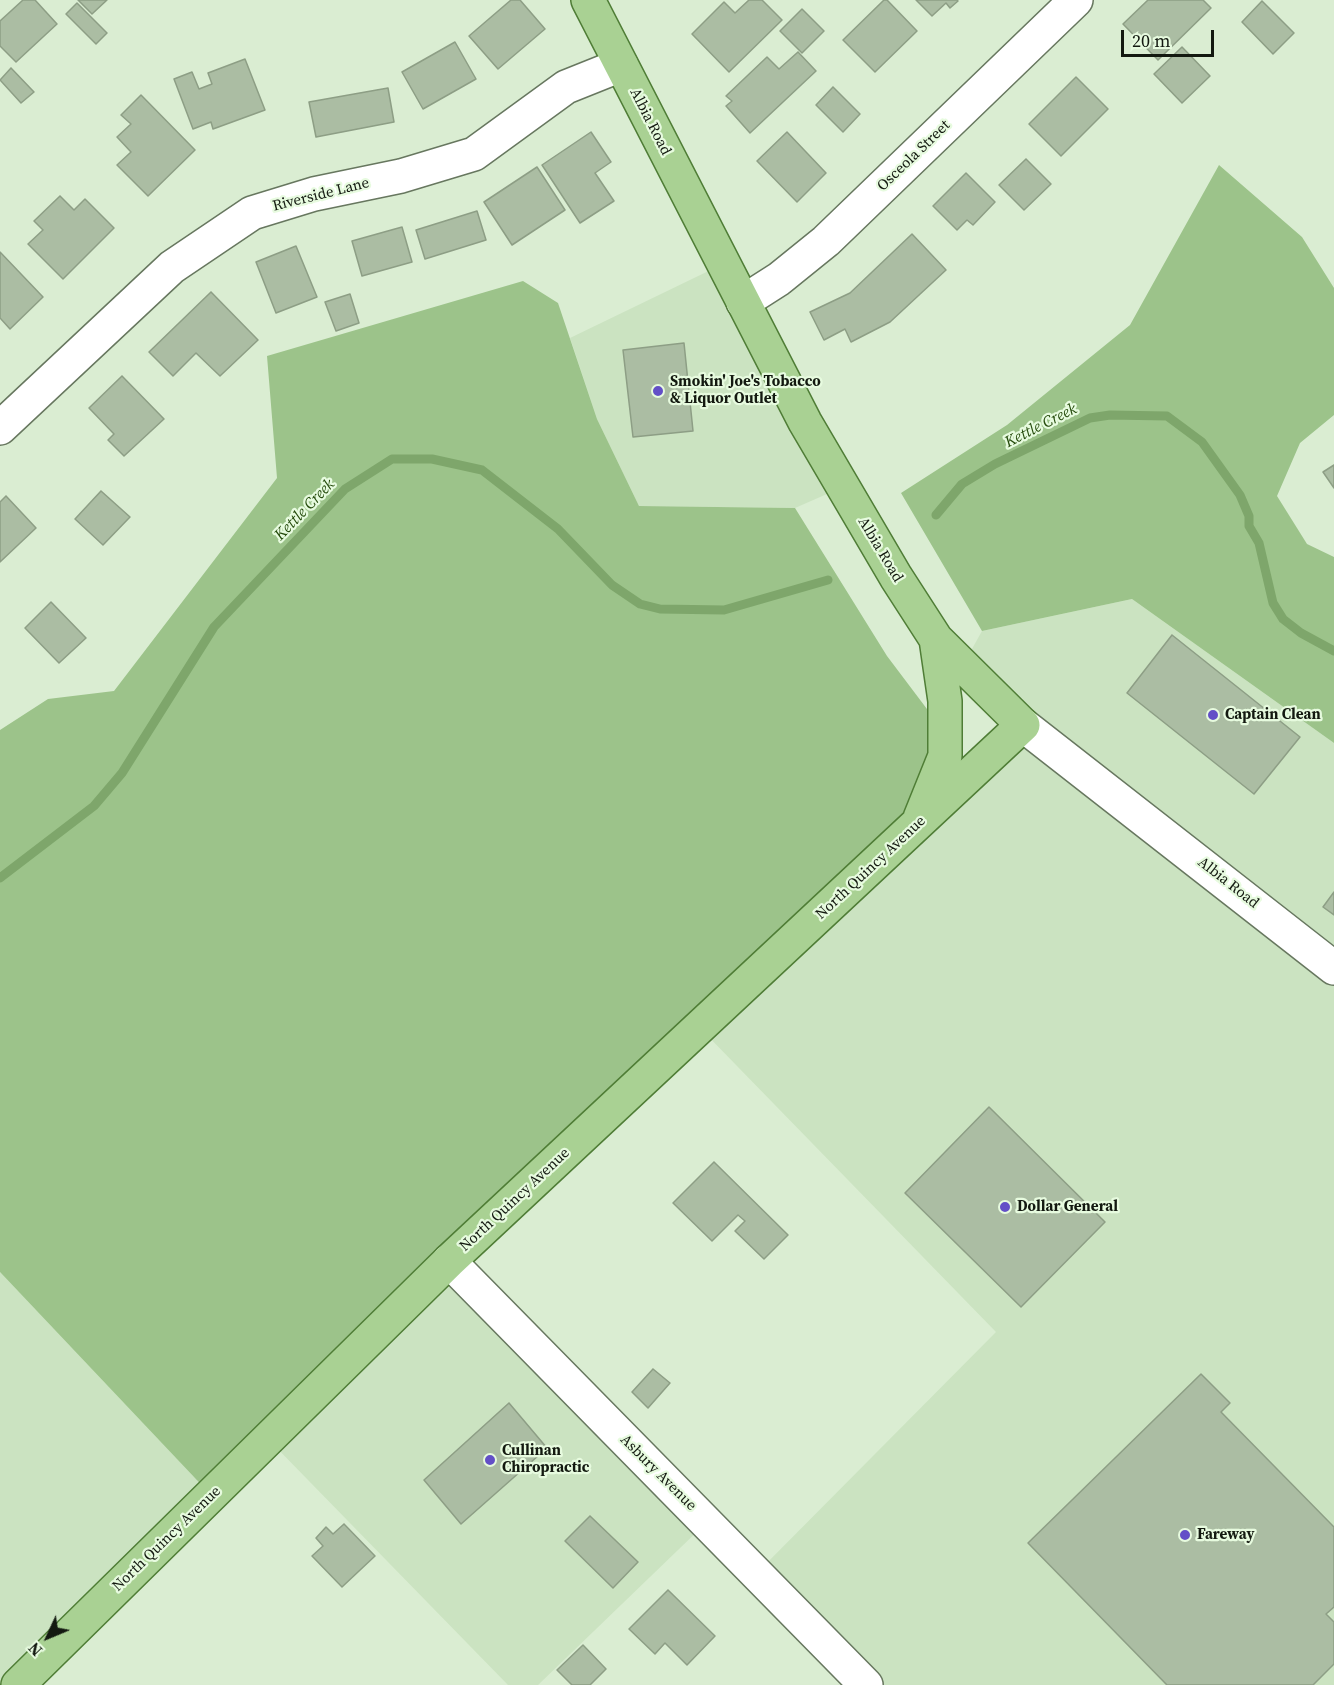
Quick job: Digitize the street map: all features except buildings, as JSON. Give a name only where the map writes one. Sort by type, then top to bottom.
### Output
[{"type":"main road","name":"Albia Road","points":[[588,0],[805,422],[896,577],[936,639],[1023,725]]},
{"type":"main road","points":[[917,826],[945,756],[945,700],[936,639]]},
{"type":"main road","name":"North Quincy Avenue","points":[[18,1685],[450,1261],[1023,725]]},
{"type":"street","name":"Osceola Street","points":[[742,302],[779,279],[826,241],[1076,0]]},
{"type":"street","name":"Riverside Lane","points":[[0,428],[172,267],[252,213],[314,194],[401,176],[474,154],[566,87],[621,65]]},
{"type":"street","name":"Albia Road","points":[[1023,725],[1334,968]]},
{"type":"street","name":"Asbury Avenue","points":[[450,1261],[866,1685]]},
{"type":"shaded area","points":[[723,264],[843,487],[795,508],[639,506],[597,419],[570,338]]},
{"type":"shaded area","points":[[1132,599],[1334,743],[1334,1685],[852,1685],[746,1584],[996,1332],[700,1028],[1022,726],[963,665],[982,631]]},
{"type":"shaded area","points":[[449,1261],[706,1523],[538,1685],[508,1685],[268,1439]]},
{"type":"shaded area","points":[[0,1272],[211,1495],[19,1685],[0,1685]]},
{"type":"green space","points":[[1219,165],[1302,237],[1334,288],[1334,415],[1300,443],[1277,496],[1307,544],[1334,557],[1334,743],[1132,599],[982,631],[901,493],[1007,425],[1130,325]]},
{"type":"green space","points":[[523,281],[558,303],[597,419],[639,506],[795,508],[887,656],[933,717],[945,756],[917,826],[211,1495],[0,1272],[0,730],[48,699],[114,691],[277,478],[267,356]]},
{"type":"waterway","name":"Kettle Creek","points":[[936,515],[962,484],[995,464],[1090,418],[1110,415],[1167,416],[1202,442],[1240,495],[1249,516],[1249,526],[1259,543],[1273,603],[1283,619],[1301,633],[1334,651]]},
{"type":"waterway","name":"Kettle Creek","points":[[0,878],[94,806],[122,773],[214,627],[345,489],[392,459],[432,459],[482,470],[558,529],[612,585],[640,604],[660,609],[724,610],[828,580]]},
{"type":"place","name":"Smokin' Joe's Tobacco & Liquor Outlet","points":[[658,391]]},
{"type":"place","name":"Captain Clean","points":[[1213,715]]},
{"type":"place","name":"Dollar General","points":[[1005,1207]]},
{"type":"place","name":"Cullinan Chiropractic","points":[[490,1460]]},
{"type":"place","name":"Fareway","points":[[1185,1535]]}]
